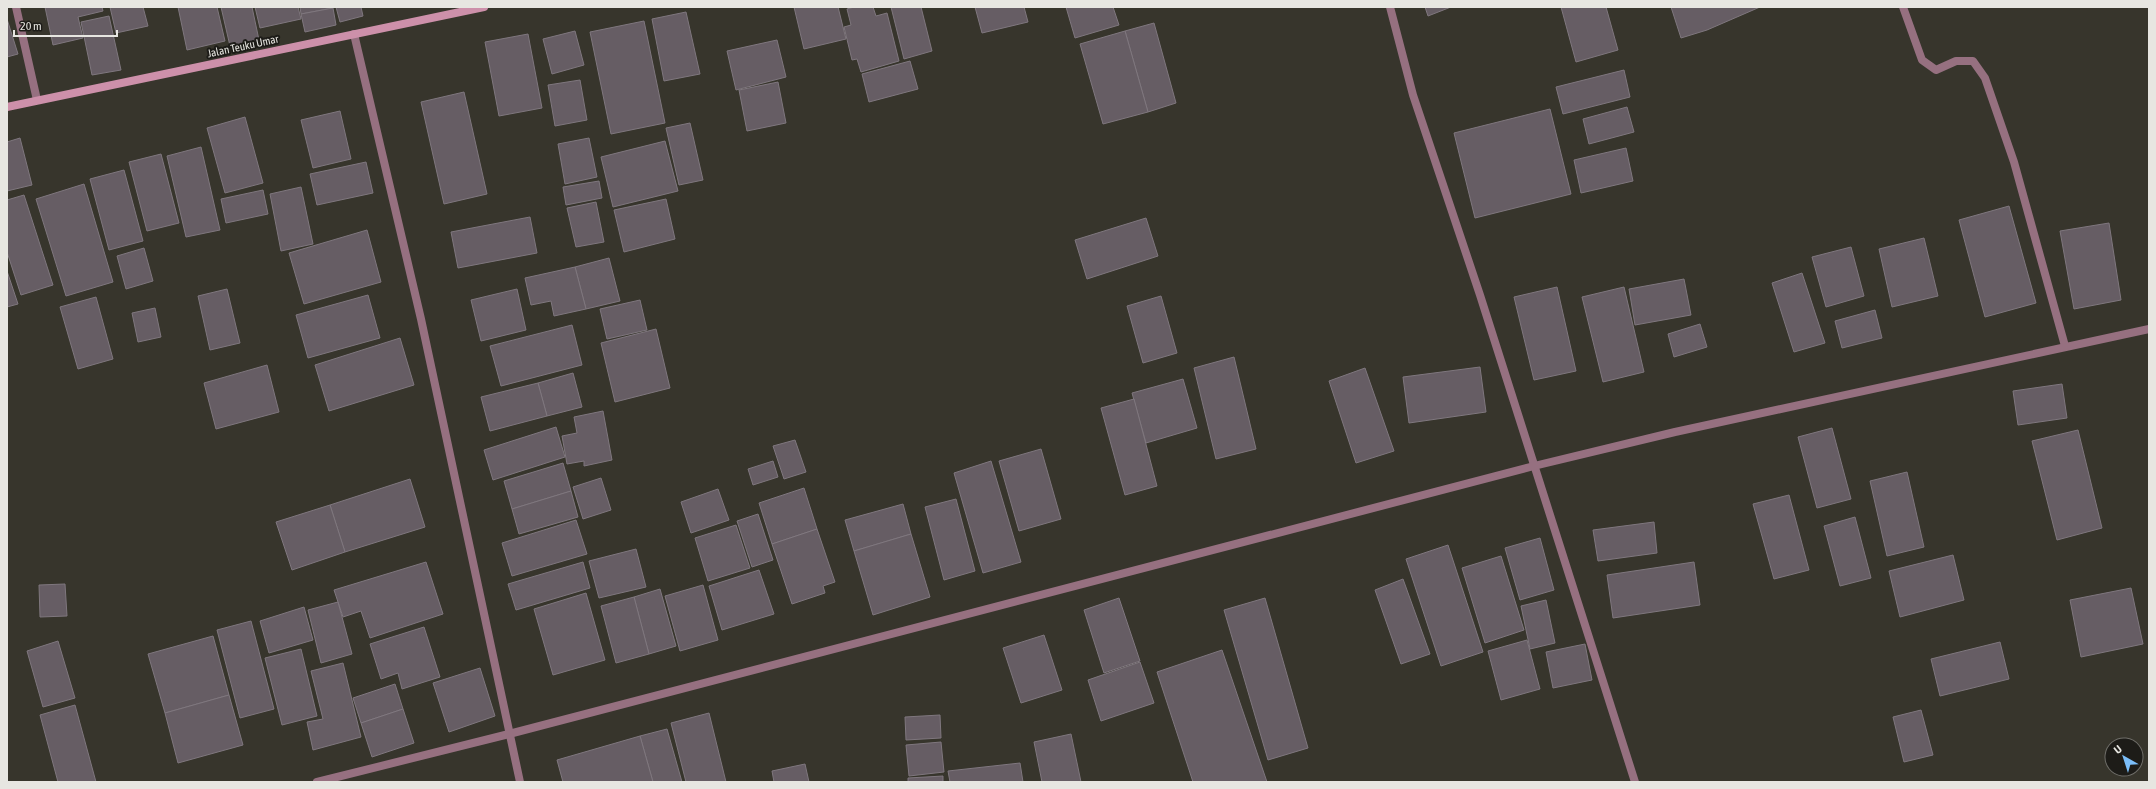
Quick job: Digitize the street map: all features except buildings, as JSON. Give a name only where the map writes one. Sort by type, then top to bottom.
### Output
[{"type":"main road","name":"Jalan Teuku Umar","points":[[7,107],[484,7]]},
{"type":"street","points":[[16,7],[37,100]]},
{"type":"street","points":[[1390,7],[1413,95],[1480,294],[1635,782]]},
{"type":"street","points":[[1903,7],[1922,60],[1936,70],[1956,61],[1973,61],[1985,78],[2014,162],[2065,346]]},
{"type":"street","points":[[354,34],[421,319],[520,782]]},
{"type":"street","points":[[317,782],[509,734],[1534,466],[1675,432],[2065,346],[2149,329]]}]
